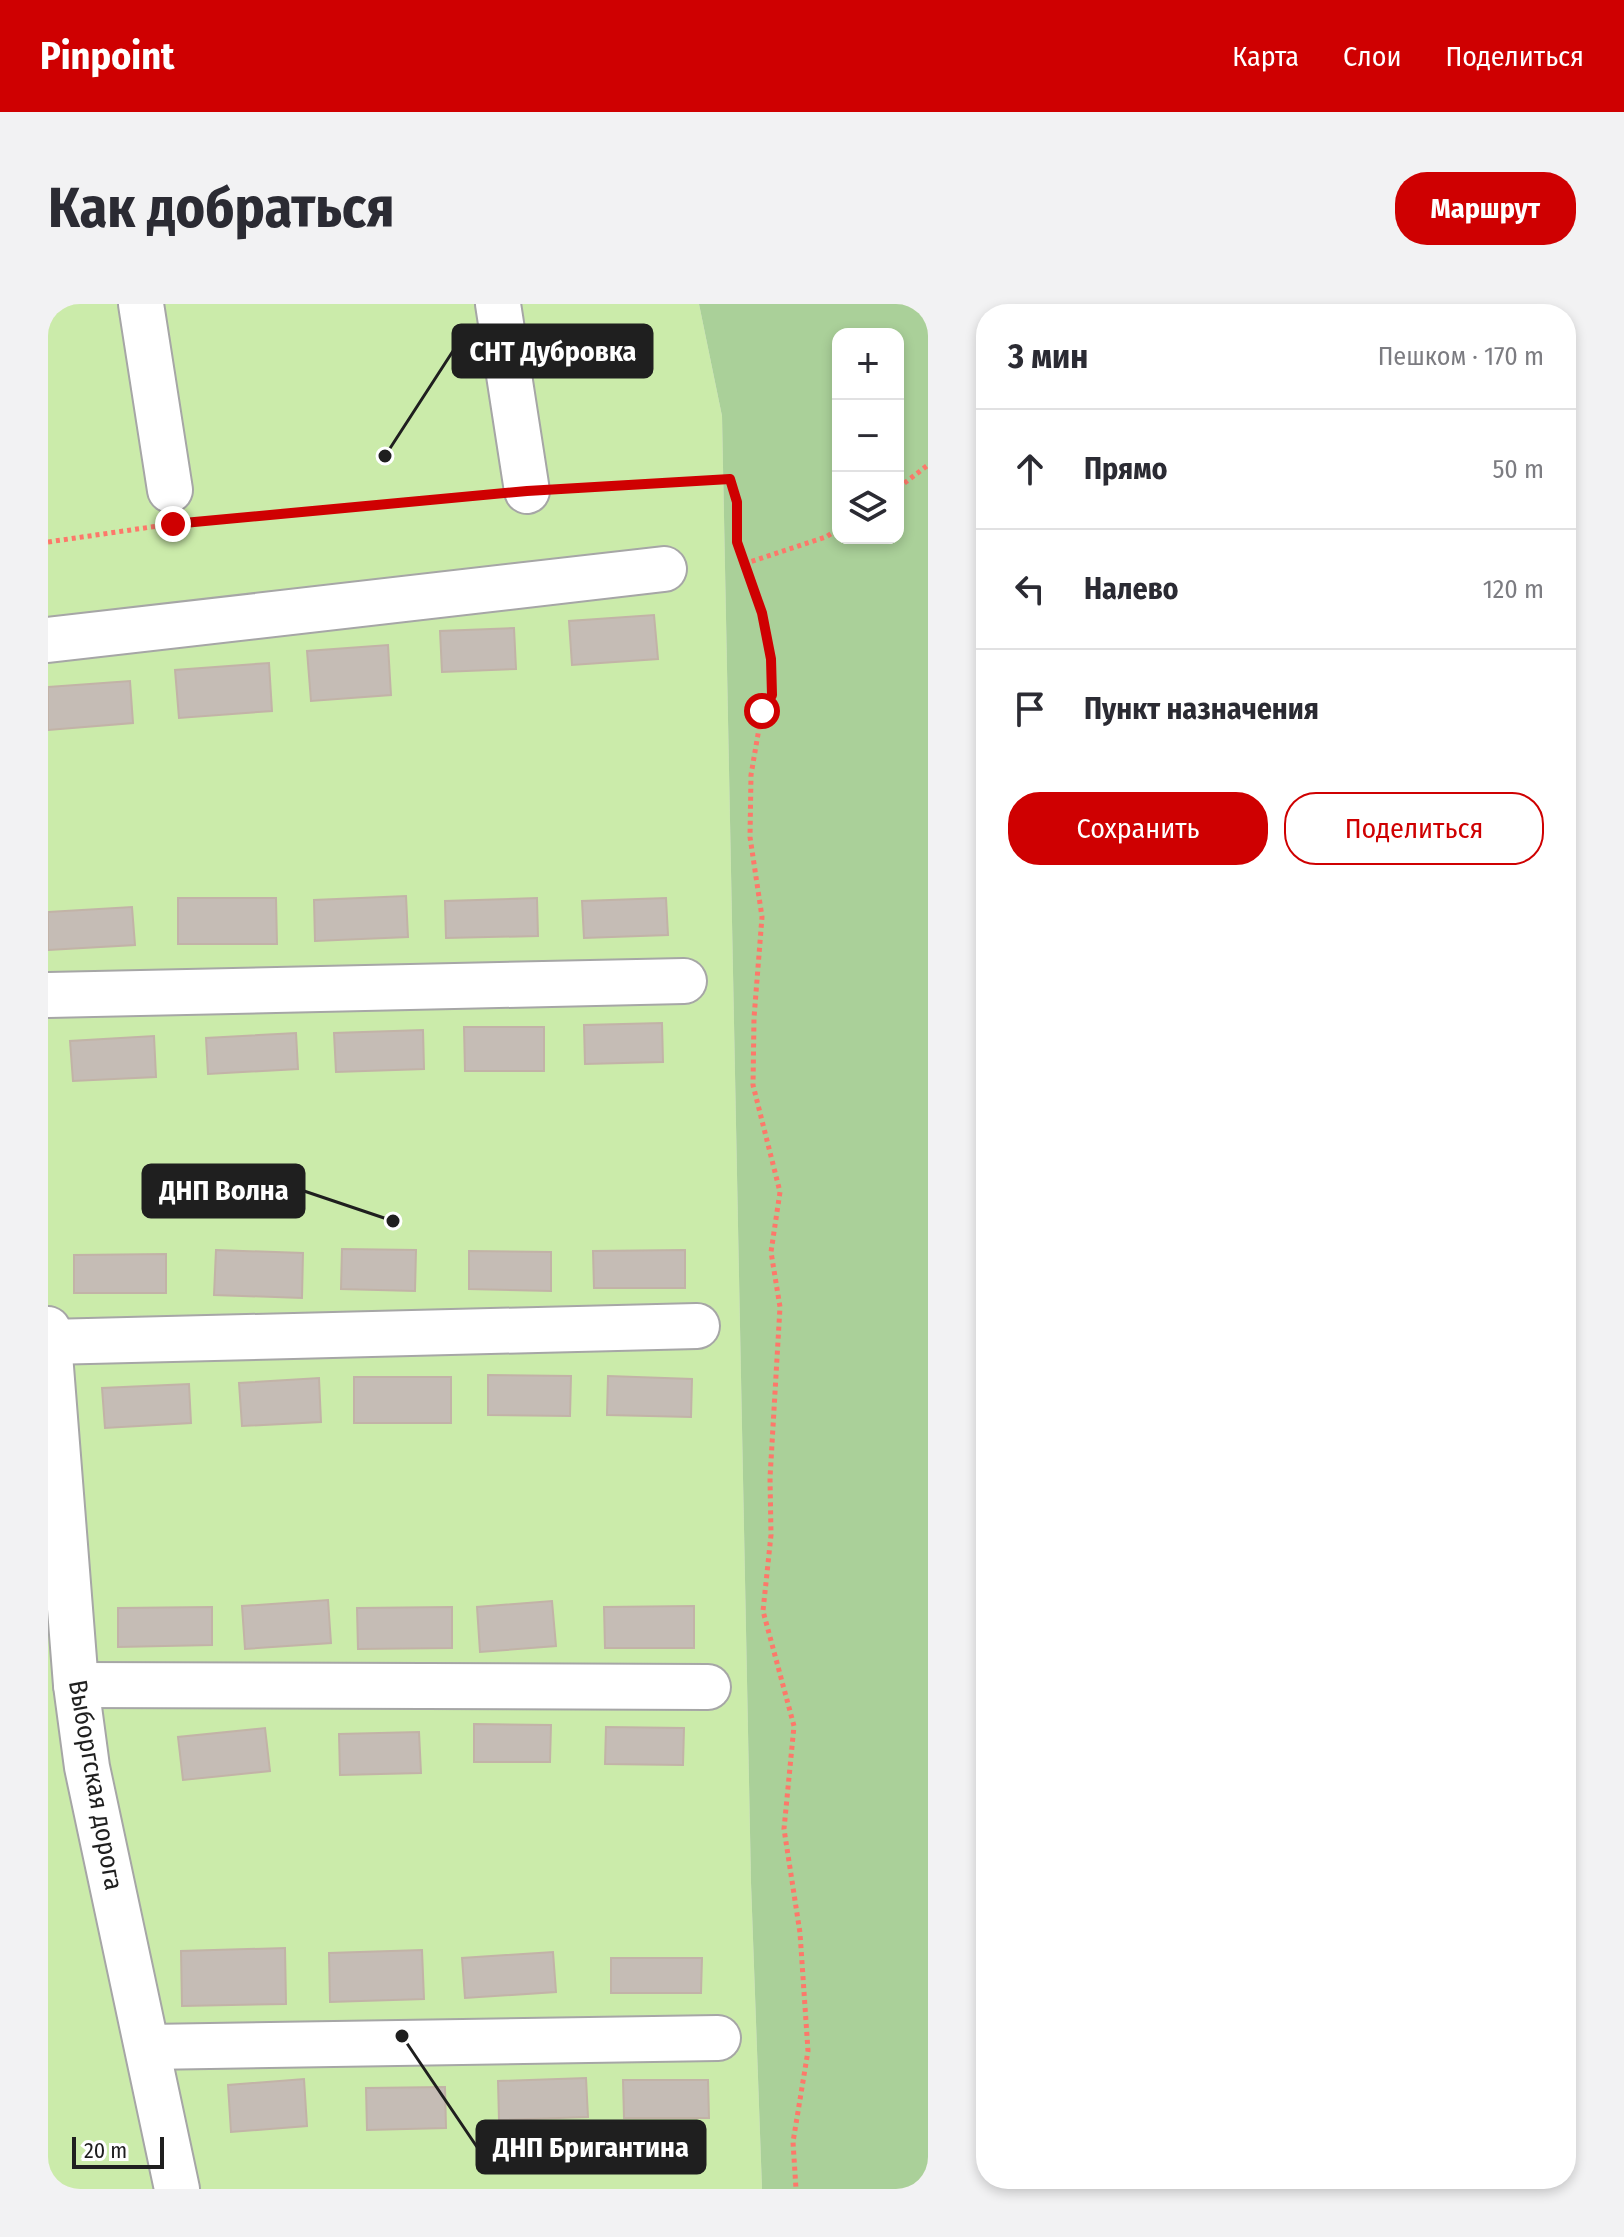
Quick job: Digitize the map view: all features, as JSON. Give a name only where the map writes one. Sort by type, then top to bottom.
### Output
[{"type":"street","points":[[141,304],[177,512]]},
{"type":"street","points":[[498,304],[527,491]]},
{"type":"street","points":[[52,639],[664,569]]},
{"type":"street","points":[[48,995],[684,981]]},
{"type":"street","points":[[48,1338],[697,1326]]},
{"type":"street","name":"Выборгская дорога","points":[[48,1338],[76,1685],[87,1767],[177,2189]]},
{"type":"street","points":[[76,1685],[708,1687]]},
{"type":"street","points":[[148,2047],[718,2038]]},
{"type":"path","points":[[904,483],[928,465]]},
{"type":"path","points":[[48,542],[177,512],[730,479],[737,502],[737,542],[762,613],[771,659],[772,695],[762,711],[751,775],[750,837],[762,917],[754,1018],[753,1085],[780,1192],[771,1252],[780,1307],[770,1478],[771,1535],[763,1611],[794,1726],[784,1829],[800,1933],[808,2051],[793,2142],[796,2189]]},
{"type":"path","points":[[744,564],[832,533]]},
{"type":"green space","points":[[48,304],[699,304],[722,416],[751,1883],[762,2189],[48,2189]]},
{"type":"green space","points":[[699,304],[928,304],[928,2189],[762,2189],[751,1883],[722,416]]},
{"type":"building","points":[[654,615],[658,659],[572,665],[569,621]]},
{"type":"building","points":[[514,628],[516,669],[442,672],[440,631]]},
{"type":"building","points":[[388,645],[391,695],[311,701],[307,651]]},
{"type":"building","points":[[269,663],[272,711],[179,718],[175,670]]},
{"type":"building","points":[[130,681],[133,723],[48,730],[48,687]]},
{"type":"building","points":[[406,896],[408,937],[315,941],[314,900]]},
{"type":"building","points":[[178,898],[276,898],[277,944],[178,944]]},
{"type":"building","points":[[537,898],[538,936],[446,938],[445,901]]},
{"type":"building","points":[[666,898],[668,935],[584,938],[582,901]]},
{"type":"building","points":[[132,907],[135,945],[48,950],[48,912]]},
{"type":"building","points":[[662,1023],[663,1062],[585,1064],[584,1025]]},
{"type":"building","points":[[464,1027],[544,1027],[544,1071],[465,1071]]},
{"type":"building","points":[[423,1030],[424,1069],[336,1072],[334,1033]]},
{"type":"building","points":[[296,1033],[298,1069],[208,1074],[206,1038]]},
{"type":"building","points":[[154,1036],[156,1077],[73,1081],[70,1041]]},
{"type":"building","points":[[342,1249],[416,1250],[415,1291],[341,1289]]},
{"type":"building","points":[[216,1250],[303,1253],[302,1298],[214,1295]]},
{"type":"building","points":[[685,1250],[685,1288],[594,1288],[593,1251]]},
{"type":"building","points":[[469,1251],[551,1252],[551,1291],[469,1289]]},
{"type":"building","points":[[166,1254],[166,1293],[74,1293],[74,1255]]},
{"type":"building","points":[[488,1375],[571,1376],[570,1416],[488,1415]]},
{"type":"building","points":[[608,1376],[692,1379],[691,1417],[607,1415]]},
{"type":"building","points":[[354,1377],[451,1377],[451,1423],[354,1423]]},
{"type":"building","points":[[319,1378],[321,1422],[242,1426],[239,1383]]},
{"type":"building","points":[[189,1384],[191,1423],[105,1428],[102,1388]]},
{"type":"building","points":[[328,1600],[331,1643],[245,1649],[242,1606]]},
{"type":"building","points":[[552,1601],[556,1646],[480,1652],[477,1607]]},
{"type":"building","points":[[694,1606],[694,1648],[605,1648],[604,1607]]},
{"type":"building","points":[[212,1607],[212,1645],[118,1647],[118,1608]]},
{"type":"building","points":[[452,1607],[452,1648],[358,1649],[357,1608]]},
{"type":"building","points":[[474,1724],[551,1725],[550,1762],[474,1762]]},
{"type":"building","points":[[606,1727],[684,1728],[683,1765],[605,1764]]},
{"type":"building","points":[[265,1728],[270,1771],[183,1780],[178,1737]]},
{"type":"building","points":[[419,1732],[421,1773],[340,1775],[339,1734]]},
{"type":"building","points":[[285,1948],[286,2004],[182,2006],[181,1951]]},
{"type":"building","points":[[422,1950],[424,1999],[330,2002],[329,1953]]},
{"type":"building","points":[[553,1952],[556,1992],[465,1998],[462,1958]]},
{"type":"building","points":[[611,1958],[702,1958],[701,1993],[611,1993]]},
{"type":"building","points":[[586,2078],[588,2117],[499,2120],[498,2081]]},
{"type":"building","points":[[304,2079],[307,2126],[231,2132],[228,2085]]},
{"type":"building","points":[[623,2080],[708,2080],[709,2118],[624,2118]]},
{"type":"building","points":[[445,2087],[446,2128],[367,2130],[366,2088]]},
{"type":"place","name":"СНТ Дубровка","points":[[385,456]]},
{"type":"place","name":"ДНП Волна","points":[[393,1221]]},
{"type":"place","name":"ДНП Бригантина","points":[[402,2036]]},
{"type":"route","points":[[173,524],[527,491],[730,479],[737,502],[737,542],[762,613],[771,659],[772,695],[762,711]]}]
